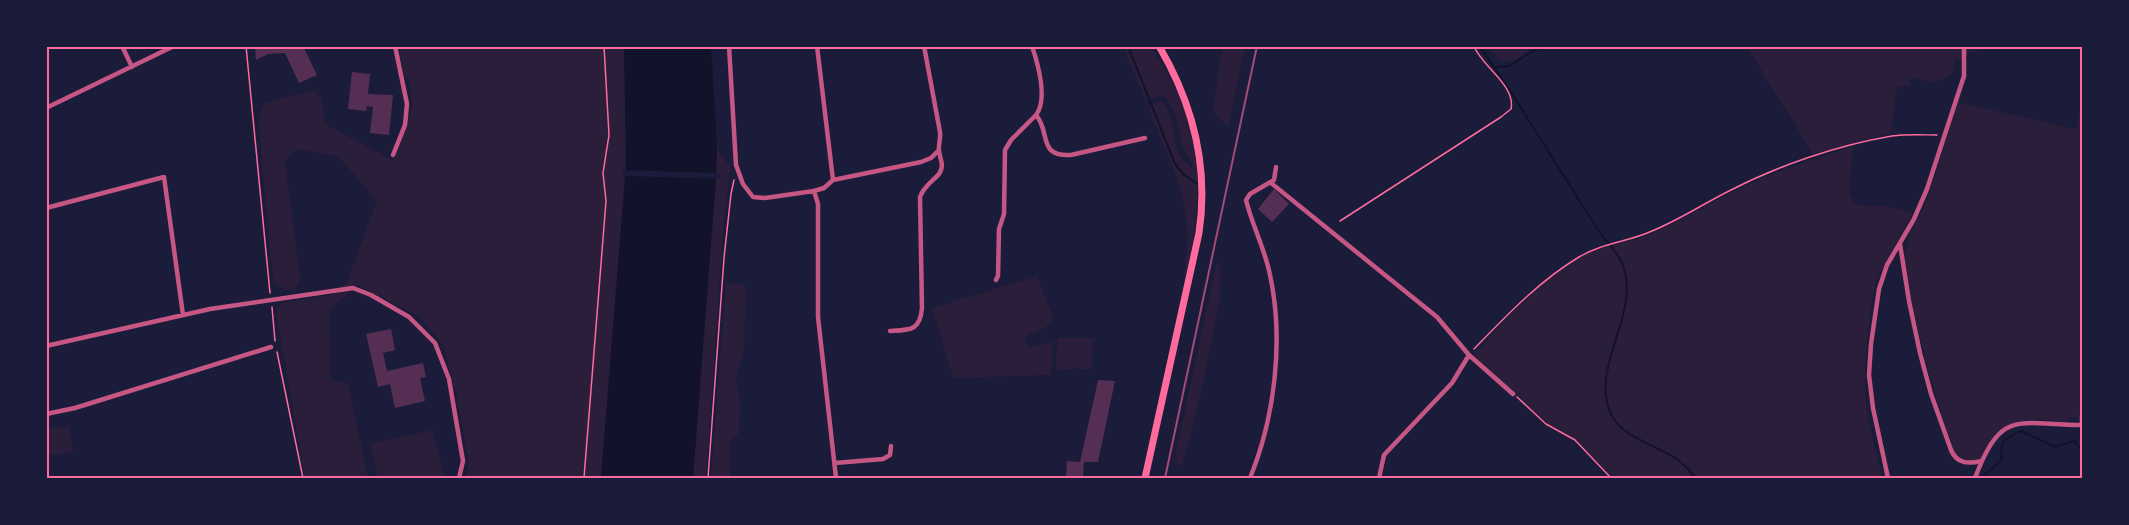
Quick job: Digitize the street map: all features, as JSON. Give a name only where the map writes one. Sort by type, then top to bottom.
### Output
[{"type":"main road","points":[[1144,478],[1199,233],[1203,199],[1198,140],[1186,101],[1159,46]]},
{"type":"street","points":[[122,46],[132,67]]},
{"type":"street","points":[[46,108],[174,46]]},
{"type":"street","points":[[393,155],[405,125],[407,104],[395,46]]},
{"type":"street","points":[[729,46],[735,116],[735,156],[738,174],[753,197],[758,199],[814,191],[824,188],[833,180],[921,162],[931,158],[939,150]]},
{"type":"street","points":[[817,46],[833,180]]},
{"type":"street","points":[[890,331],[911,330],[917,325],[921,314],[920,197],[942,169],[939,150],[941,137],[924,46]]},
{"type":"street","points":[[996,280],[999,229],[1004,214],[1005,150],[1011,140],[1041,107],[1039,66],[1032,46]]},
{"type":"street","points":[[1888,478],[1872,402],[1869,367],[1879,289],[1884,272],[1922,203],[1964,76],[1964,46]]},
{"type":"street","points":[[1036,115],[1042,122],[1047,146],[1052,151],[1063,155],[1077,154],[1145,138]]},
{"type":"street","points":[[1250,478],[1262,445],[1271,406],[1275,379],[1275,328],[1270,275],[1246,200],[1250,194],[1271,183],[1276,177],[1276,167]]},
{"type":"street","points":[[46,208],[164,177],[183,315]]},
{"type":"street","points":[[1271,183],[1437,317],[1469,355],[1513,394]]},
{"type":"street","points":[[814,191],[818,204],[818,317],[836,478]]},
{"type":"street","points":[[1900,244],[1910,308],[1922,359],[1951,450],[1961,462],[1970,464],[1982,461]]},
{"type":"street","points":[[46,346],[183,315],[352,288],[371,295],[409,317],[435,343],[449,379],[463,461],[459,478]]},
{"type":"street","points":[[46,414],[75,408],[271,347]]},
{"type":"street","points":[[1379,478],[1384,455],[1452,383],[1469,355]]},
{"type":"street","points":[[1975,478],[1991,444],[2006,428],[2019,423],[2031,422],[2082,424],[2082,417]]},
{"type":"street","points":[[835,463],[884,459],[890,455],[891,446]]},
{"type":"path","points":[[246,46],[276,346],[303,478]]},
{"type":"path","points":[[584,478],[606,201],[603,173],[609,135],[604,46]]},
{"type":"path","points":[[1340,221],[1511,109],[1511,101],[1505,88],[1492,69],[1475,51],[1474,46]]},
{"type":"path","points":[[1469,355],[1505,317],[1535,290],[1578,257],[1605,245],[1643,235],[1736,187],[1838,149],[1893,136],[1944,136]]},
{"type":"path","points":[[708,478],[728,219],[734,179],[738,174]]},
{"type":"path","points":[[1513,394],[1546,424],[1575,440],[1611,478]]},
{"type":"shaded area","points":[[399,47],[624,47],[626,165],[601,478],[464,478],[469,466],[457,397],[443,345],[420,317],[358,285],[329,310],[330,379],[348,383],[368,478],[305,478],[276,314],[281,303],[332,295],[347,282],[377,201],[338,156],[297,149],[285,160],[300,279],[295,289],[285,290],[273,282],[258,118],[265,103],[313,90],[322,99],[325,124],[394,161],[412,106],[410,83],[403,73]]},
{"type":"shaded area","points":[[624,47],[711,47],[717,148],[716,178],[693,478],[601,478],[626,165]]},
{"type":"shaded area","points":[[1123,47],[1150,47],[1170,78],[1189,125],[1195,150],[1198,201],[1185,277],[1187,227],[1185,207],[1174,170],[1149,105],[1160,101],[1165,104],[1171,117],[1180,157],[1192,168],[1191,161],[1183,146],[1170,103],[1163,96],[1146,101]]},
{"type":"shaded area","points":[[1222,47],[1245,47],[1228,127],[1213,112]]},
{"type":"shaded area","points":[[1489,47],[1534,47],[1512,62],[1499,60]]},
{"type":"shaded area","points":[[1747,47],[1990,47],[1970,52],[1961,60],[1955,58],[1952,74],[1941,80],[1928,81],[1912,77],[1909,80],[1910,85],[1897,87],[1891,133],[1813,154]]},
{"type":"shaded area","points":[[1957,102],[2076,129],[2082,103],[2082,418],[2069,417],[2068,422],[2026,420],[2016,423],[2006,427],[1998,435],[1980,460],[1962,461],[1953,452],[1935,394],[1913,310],[1904,257],[1910,232],[1925,204],[1938,167]]},
{"type":"shaded area","points":[[1853,146],[1849,192],[1853,201],[1858,205],[1887,206],[1913,213],[1877,279],[1872,297],[1865,361],[1865,391],[1868,419],[1882,478],[1602,478],[1609,475],[1576,439],[1548,424],[1473,356],[1526,299],[1556,274],[1588,253],[1645,236],[1760,179]]},
{"type":"shaded area","points":[[717,148],[730,167],[723,233],[706,478],[693,478],[716,178]]},
{"type":"shaded area","points":[[1217,261],[1221,268],[1220,298],[1183,467],[1174,461]]},
{"type":"shaded area","points":[[1037,276],[1054,319],[1046,327],[1026,336],[1025,342],[1031,348],[1053,341],[1051,375],[953,378],[932,308]]},
{"type":"shaded area","points":[[726,283],[746,285],[744,350],[736,378],[740,402],[739,433],[730,441],[730,478],[711,478]]},
{"type":"shaded area","points":[[1057,338],[1093,338],[1092,369],[1073,367],[1073,369],[1056,369]]},
{"type":"shaded area","points":[[69,426],[73,452],[47,456],[47,429]]},
{"type":"shaded area","points":[[432,430],[444,474],[441,478],[378,478],[370,444]]},
{"type":"pier","points":[[623,170],[720,173],[719,179],[623,176]]},
{"type":"building","points":[[255,46],[303,46],[317,75],[299,83],[285,53],[268,54],[256,60]]},
{"type":"building","points":[[352,72],[370,74],[368,94],[393,95],[389,135],[370,133],[373,107],[367,106],[366,111],[348,109]]},
{"type":"building","points":[[1274,189],[1289,204],[1272,222],[1258,209]]},
{"type":"building","points":[[391,329],[395,350],[383,353],[387,371],[423,363],[426,377],[420,378],[425,401],[395,408],[390,384],[378,387],[366,334]]},
{"type":"building","points":[[1098,380],[1115,381],[1098,462],[1084,462],[1083,478],[1066,478],[1067,461],[1080,462]]},
{"type":"waterway","points":[[1128,46],[1175,164],[1184,175],[1199,185]]},
{"type":"waterway","points":[[1480,46],[1600,233],[1622,263],[1627,282],[1626,302],[1606,379],[1606,397],[1612,416],[1617,424],[1632,436],[1677,459],[1696,478]]},
{"type":"waterway","points":[[1496,67],[1509,66],[1541,46]]},
{"type":"waterway","points":[[1983,478],[2002,460],[2001,449],[2004,441],[2021,431],[2055,447],[2075,441],[2082,452]]},
{"type":"railway","points":[[1165,478],[1257,46]]}]
